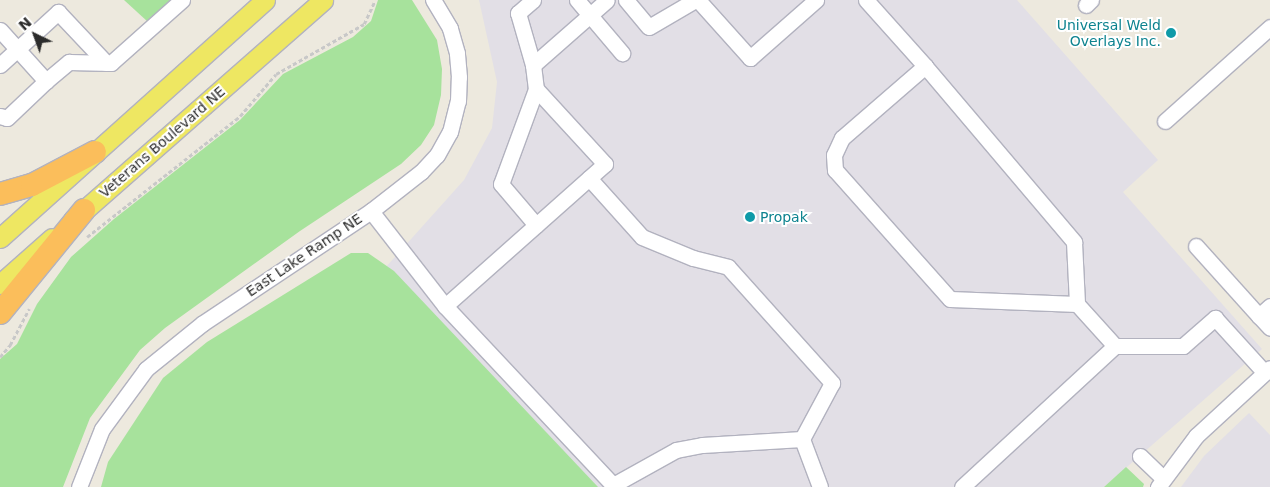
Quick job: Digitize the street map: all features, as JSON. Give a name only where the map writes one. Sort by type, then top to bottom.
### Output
[{"type":"highway","points":[[0,194],[32,185],[95,152]]},
{"type":"highway","points":[[0,313],[84,210]]},
{"type":"main road","points":[[0,238],[265,0]]},
{"type":"main road","name":"Veterans Boulevard NE","points":[[0,284],[323,0]]},
{"type":"street","points":[[68,62],[111,63],[182,0]]},
{"type":"street","name":"East Lake Ramp NE","points":[[79,487],[102,430],[146,369],[203,323],[371,211],[421,172],[437,155],[450,132],[458,101],[457,53],[450,28],[433,0]]},
{"type":"street","points":[[533,0],[518,13],[533,64],[536,89],[501,184],[536,225]]},
{"type":"street","points":[[577,0],[622,53]]},
{"type":"street","points":[[533,64],[607,0]]},
{"type":"street","points":[[626,0],[649,27],[694,0]]},
{"type":"street","points":[[698,0],[750,58],[816,0]]},
{"type":"street","points":[[866,0],[925,66],[1074,242],[1077,304],[1115,346]]},
{"type":"street","points":[[0,65],[58,12],[106,63]]},
{"type":"street","points":[[1165,121],[1270,27]]},
{"type":"street","points":[[0,30],[46,82]]},
{"type":"street","points":[[0,116],[6,118],[88,44]]},
{"type":"street","points":[[925,66],[842,138],[834,155],[835,170],[950,299],[1077,304]]},
{"type":"street","points":[[445,306],[605,164],[536,89]]},
{"type":"street","points":[[589,178],[642,237],[693,258],[728,267],[832,383],[802,439],[820,487]]},
{"type":"street","points":[[371,211],[445,306],[614,486],[676,450],[702,445],[802,439]]},
{"type":"street","points":[[1196,246],[1265,311],[1270,328]]},
{"type":"street","points":[[962,487],[1115,346],[1183,346],[1215,318],[1267,370],[1196,436],[1160,483],[1140,456]]},
{"type":"path","points":[[86,238],[240,116],[276,74],[364,24],[375,0]]},
{"type":"path","points":[[0,357],[10,345],[30,307]]},
{"type":"shaded area","points":[[479,0],[1017,0],[1158,160],[1123,192],[1262,349],[1104,487],[145,487],[368,287],[464,180],[492,128],[497,82]]},
{"type":"shaded area","points":[[1249,413],[1270,435],[1270,487],[1181,487],[1204,456]]},
{"type":"green space","points":[[124,0],[173,0],[148,22]]},
{"type":"green space","points":[[378,0],[412,0],[437,40],[442,69],[441,95],[434,125],[421,145],[401,164],[300,231],[165,328],[140,350],[90,418],[63,487],[0,487],[0,359],[17,344],[37,304],[71,257],[114,219],[240,120],[283,74],[353,37],[371,21]]},
{"type":"green space","points":[[351,253],[368,253],[394,271],[598,487],[101,487],[108,462],[163,378],[207,342]]},
{"type":"green space","points":[[1126,467],[1144,484],[1143,487],[1104,487]]},
{"type":"place","name":"Universal Weld Overlays Inc.","points":[[1171,33]]},
{"type":"place","name":"Propak","points":[[750,217]]}]
